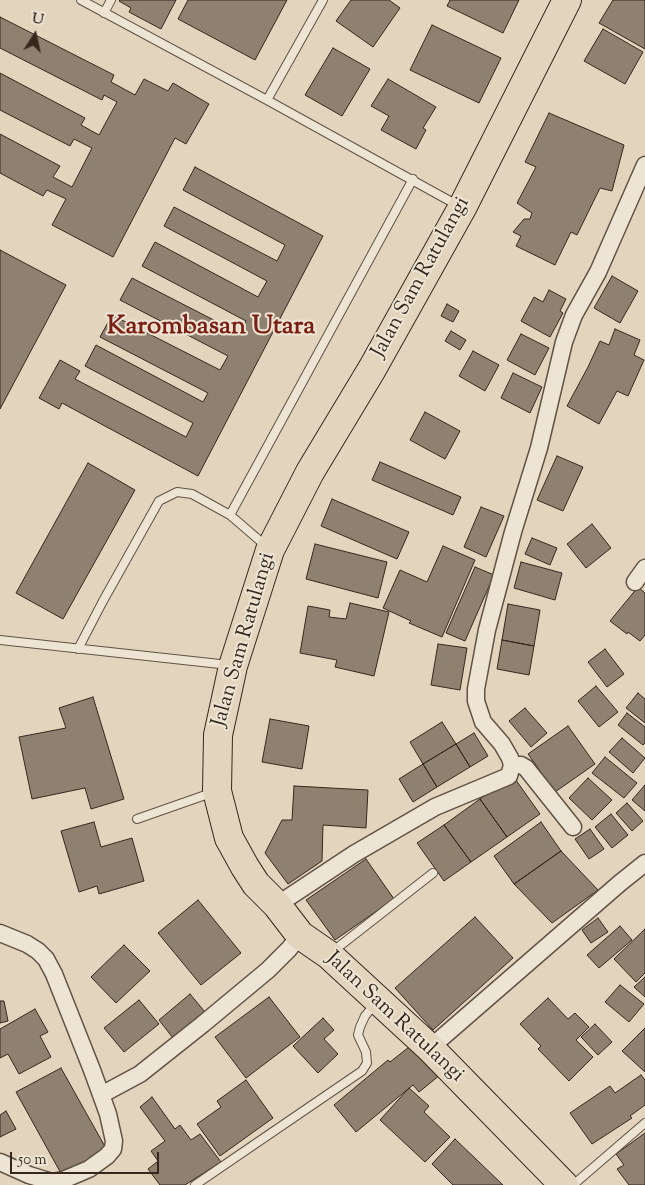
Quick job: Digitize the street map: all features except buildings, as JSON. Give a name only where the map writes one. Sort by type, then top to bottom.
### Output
[{"type":"highway","name":"Jalan Sam Ratulangi","points":[[564,1185],[430,1048],[329,955],[300,935],[277,906],[256,884],[245,867],[229,838],[217,791],[218,735],[233,666],[270,550],[310,472],[372,369],[462,208],[567,0]]},
{"type":"street","points":[[277,906],[354,854],[435,807],[499,782],[509,776],[512,765],[502,744],[483,722],[476,701],[476,689],[487,630],[513,532],[539,448],[564,342],[574,315],[598,272],[645,165]]},
{"type":"street","points":[[635,582],[645,568]]},
{"type":"street","points":[[512,765],[526,768],[573,828]]},
{"type":"street","points":[[430,1048],[502,983],[645,863]]},
{"type":"street","points":[[0,933],[27,944],[46,959],[54,974],[101,1095],[114,1141],[113,1149],[107,1156],[89,1169],[64,1180],[52,1182],[29,1175],[0,1162]]},
{"type":"street","points":[[101,1095],[140,1074],[203,1024],[268,970],[300,935]]},
{"type":"lane","points":[[81,0],[413,179],[462,208]]},
{"type":"lane","points":[[104,13],[111,0]]},
{"type":"lane","points":[[267,100],[323,0]]},
{"type":"lane","points":[[230,516],[413,179]]},
{"type":"lane","points":[[78,649],[159,501],[177,492],[192,494],[230,516],[270,550]]},
{"type":"lane","points":[[0,640],[233,666]]},
{"type":"lane","points":[[137,819],[217,791]]},
{"type":"lane","points":[[329,955],[433,873]]},
{"type":"lane","points":[[195,1185],[362,1070],[367,1063],[366,1052],[358,1035],[365,1016],[378,1001]]},
{"type":"lane","points":[[573,1185],[645,1123]]},
{"type":"district","name":"Karombasan Utara","points":[[211,329]]}]
